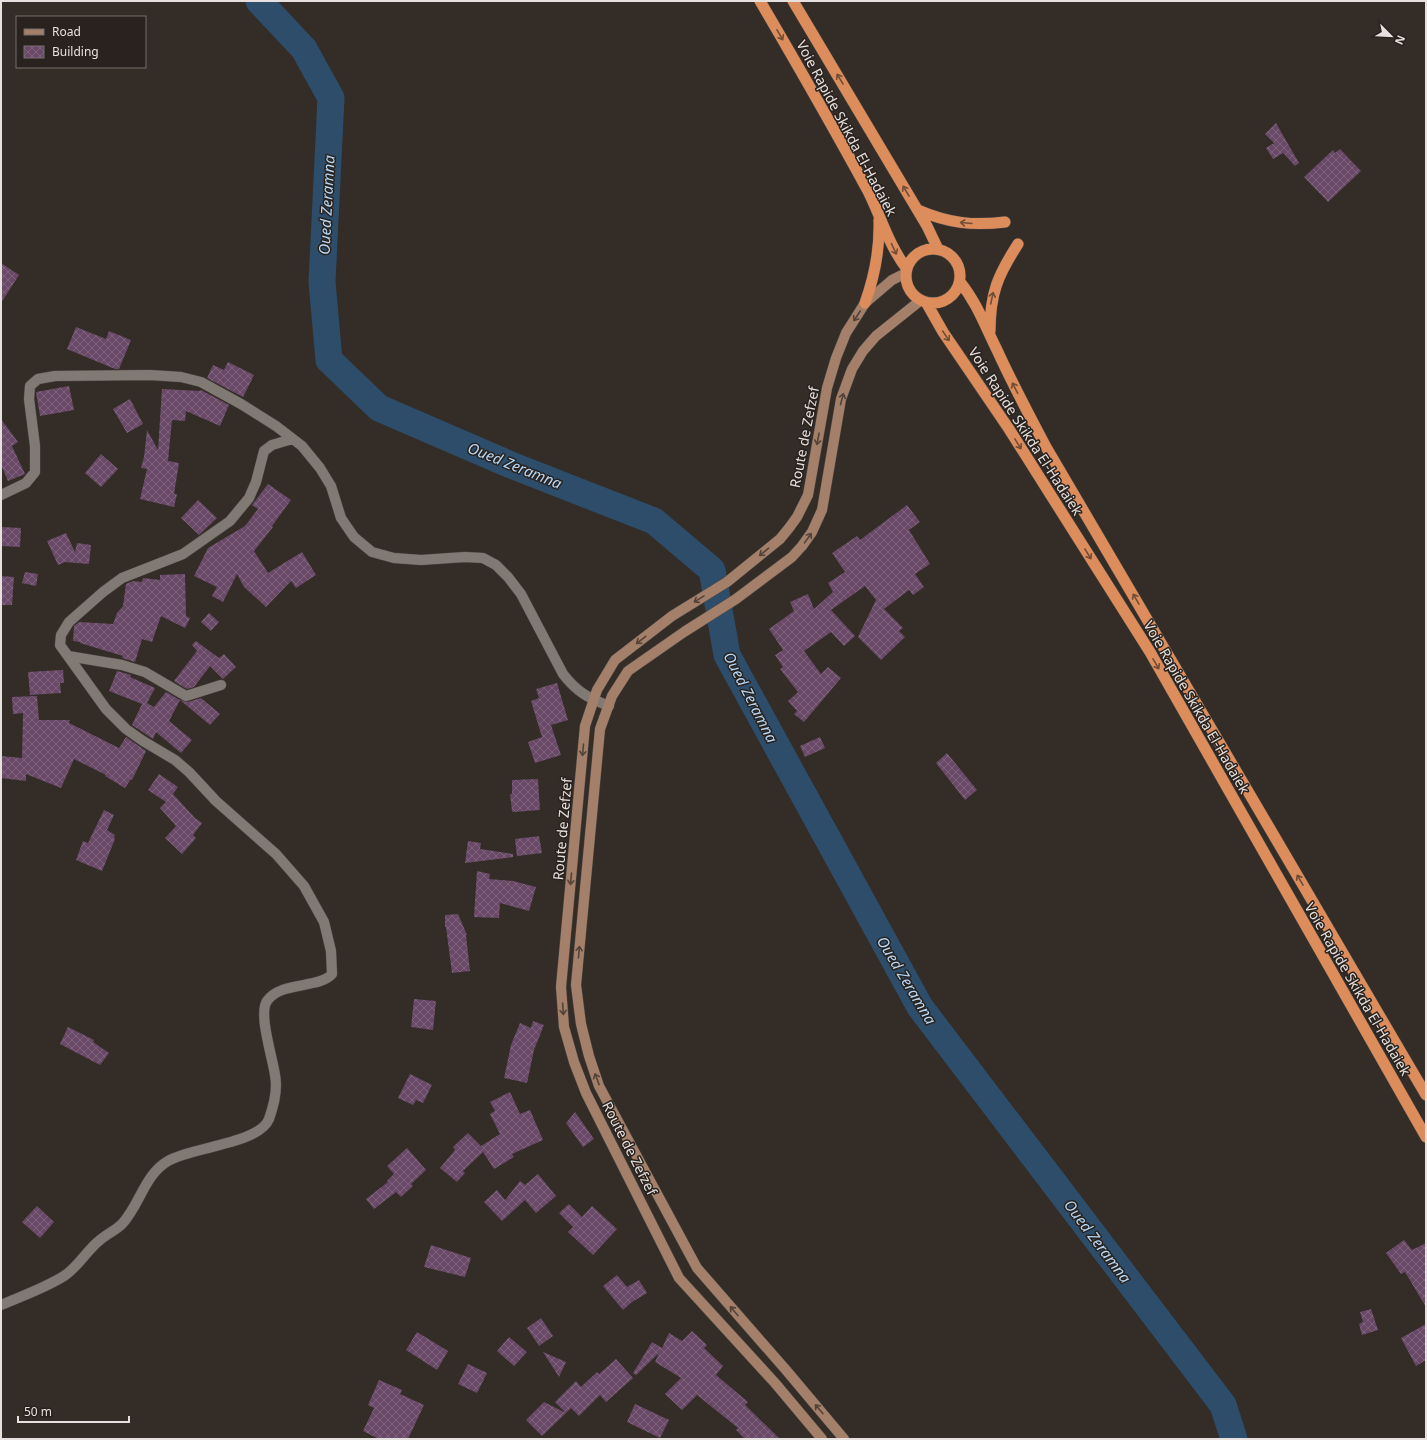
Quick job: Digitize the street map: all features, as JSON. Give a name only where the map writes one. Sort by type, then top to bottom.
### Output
[{"type":"highway","name":"Voie Rapide Skikda El-Hadaiek","points":[[760,1],[826,114],[869,193],[897,255],[907,271],[908,286],[916,297],[924,301],[943,332],[1009,429],[1150,652],[1426,1137]]},
{"type":"highway","name":"Voie Rapide Skikda El-Hadaiek","points":[[793,1],[918,210],[938,249],[950,255],[957,263],[961,274],[960,282],[973,300],[1015,389],[1046,447],[1426,1095]]},
{"type":"highway","points":[[918,210],[938,218],[960,223],[983,224],[1005,222]]},
{"type":"highway","points":[[865,303],[871,287],[877,258],[879,217]]},
{"type":"highway","points":[[990,337],[991,306],[995,286],[1003,267],[1018,244]]},
{"type":"highway","points":[[907,271],[914,257],[919,253],[925,250],[938,249]]},
{"type":"highway","points":[[924,301],[939,303],[950,298],[958,288],[960,282]]},
{"type":"main road","name":"Route de Zefzef","points":[[822,1439],[775,1383],[679,1278],[586,1093],[574,1062],[564,1027],[561,988],[585,726],[597,690],[615,660],[672,616],[727,582],[780,539],[800,511],[808,495],[827,388],[836,358],[846,333],[865,303],[892,280],[907,271]]},
{"type":"main road","name":"Route de Zefzef","points":[[844,1439],[786,1370],[696,1268],[599,1086],[589,1056],[581,1024],[576,985],[600,729],[612,696],[628,671],[684,632],[736,599],[792,557],[802,546],[812,532],[822,510],[841,399],[852,370],[863,352],[876,336],[924,301]]},
{"type":"street","points":[[1,495],[26,483],[35,472],[36,446],[29,399],[30,386],[38,379],[50,377],[150,375],[181,377],[201,382],[241,404],[276,426],[302,446],[320,468],[330,486],[341,518],[354,537],[372,552],[394,558],[421,560],[465,557],[483,558],[496,565],[508,577],[521,594],[563,674],[572,686],[593,700],[609,706]]},
{"type":"street","points":[[1,1305],[38,1289],[65,1275],[99,1240],[123,1223],[153,1173],[168,1161],[188,1153],[246,1138],[260,1130],[268,1121],[276,1096],[276,1076],[267,1041],[264,1013],[266,1002],[276,993],[292,987],[329,978],[332,974],[331,951],[324,922],[304,886],[276,854],[216,801],[189,772],[175,760],[126,729],[106,709],[60,645],[61,635],[68,622],[122,578],[183,554],[230,521],[249,498],[256,482],[264,451],[272,445],[292,439]]},
{"type":"street","points":[[68,656],[122,665],[145,672],[186,696],[221,685]]},
{"type":"building","points":[[1276,123],[1299,163],[1295,166],[1283,153],[1273,159],[1266,148],[1274,143],[1265,134]]},
{"type":"building","points":[[1340,149],[1361,171],[1328,202],[1304,177],[1333,150],[1335,153]]},
{"type":"building","points":[[1,263],[19,275],[1,303]]},
{"type":"building","points":[[76,327],[106,339],[109,331],[131,340],[119,369],[115,369],[67,349]]},
{"type":"building","points":[[228,362],[254,375],[243,397],[207,378],[213,365],[224,370]]},
{"type":"building","points":[[69,386],[74,410],[40,416],[36,392]]},
{"type":"building","points":[[162,389],[201,390],[229,405],[220,426],[186,411],[185,421],[172,420],[168,461],[179,463],[174,494],[177,494],[174,507],[140,499],[147,469],[141,468],[144,457],[147,430],[158,450]]},
{"type":"building","points":[[130,399],[143,424],[127,433],[113,409]]},
{"type":"building","points":[[1,419],[18,442],[12,446],[25,474],[8,481],[1,465]]},
{"type":"building","points":[[101,454],[118,469],[101,487],[85,473]]},
{"type":"building","points":[[268,484],[291,500],[272,526],[273,527],[254,551],[268,573],[302,552],[316,575],[296,588],[291,581],[266,607],[244,587],[237,574],[223,602],[212,596],[217,587],[194,576],[208,548],[245,526],[258,509],[252,505]]},
{"type":"building","points":[[198,500],[217,518],[199,535],[181,518]]},
{"type":"building","points":[[907,505],[920,522],[909,530],[930,564],[915,574],[924,587],[913,595],[909,590],[884,609],[903,628],[899,631],[905,637],[881,660],[858,637],[876,600],[865,586],[831,610],[855,636],[844,646],[831,632],[804,651],[821,674],[828,667],[841,678],[804,722],[794,714],[797,711],[788,701],[798,692],[780,669],[783,667],[775,655],[783,650],[769,629],[794,611],[790,602],[808,594],[814,609],[833,592],[828,583],[845,572],[832,553],[857,536],[860,540]]},
{"type":"building","points":[[1,527],[21,528],[20,547],[1,546]]},
{"type":"building","points":[[66,533],[75,552],[77,543],[91,545],[89,564],[65,562],[58,565],[47,541]]},
{"type":"building","points":[[25,572],[38,574],[36,586],[22,583]]},
{"type":"building","points":[[185,574],[186,616],[190,618],[185,628],[161,616],[152,642],[142,639],[135,662],[122,658],[123,656],[73,641],[74,626],[79,622],[113,624],[117,613],[123,606],[126,584],[133,581],[142,582],[143,578],[160,580],[160,575]]},
{"type":"building","points":[[1,576],[14,577],[12,605],[1,605]]},
{"type":"building","points":[[209,613],[219,622],[211,631],[201,622]]},
{"type":"building","points":[[196,641],[219,658],[224,654],[236,667],[223,679],[210,666],[194,687],[187,689],[174,681],[197,651],[192,645]]},
{"type":"building","points":[[63,670],[64,683],[60,683],[61,693],[30,695],[28,672]]},
{"type":"building","points":[[117,671],[131,675],[130,677],[155,688],[147,703],[154,707],[166,692],[180,700],[169,721],[192,740],[181,753],[156,732],[153,739],[132,725],[142,704],[109,691]]},
{"type":"building","points":[[557,683],[568,720],[551,725],[561,755],[535,763],[528,742],[542,737],[531,701],[539,698],[536,689]]},
{"type":"building","points":[[37,696],[39,720],[70,720],[69,723],[119,748],[126,737],[146,751],[132,780],[131,779],[125,788],[105,776],[106,775],[74,759],[61,788],[26,774],[26,781],[1,778],[1,756],[22,758],[23,713],[13,714],[12,697]]},
{"type":"building","points":[[201,698],[220,714],[210,725],[180,700],[188,702]]},
{"type":"building","points":[[820,737],[825,748],[805,757],[800,746]]},
{"type":"building","points":[[947,753],[977,790],[965,800],[936,763]]},
{"type":"building","points":[[159,774],[178,787],[173,794],[195,818],[202,823],[193,835],[196,838],[182,854],[165,838],[176,826],[160,808],[166,802],[148,790]]},
{"type":"building","points":[[538,779],[540,810],[513,812],[510,794],[512,794],[512,780]]},
{"type":"building","points":[[104,810],[114,815],[107,830],[115,835],[115,839],[102,871],[76,860],[83,841],[88,843]]},
{"type":"building","points":[[539,836],[542,853],[517,856],[515,839]]},
{"type":"building","points":[[468,841],[481,843],[480,849],[513,854],[513,857],[465,863]]},
{"type":"building","points":[[477,871],[490,874],[489,879],[513,881],[536,887],[529,911],[500,903],[499,918],[474,917]]},
{"type":"building","points":[[458,914],[467,935],[470,971],[452,973],[445,927],[445,915]]},
{"type":"building","points":[[414,999],[436,1001],[433,1030],[411,1027]]},
{"type":"building","points":[[533,1021],[544,1025],[534,1050],[527,1083],[504,1078],[511,1045],[520,1023],[531,1028]]},
{"type":"building","points":[[68,1027],[94,1040],[93,1042],[109,1053],[100,1065],[60,1044]]},
{"type":"building","points":[[410,1074],[432,1085],[423,1103],[416,1100],[413,1105],[398,1098]]},
{"type":"building","points":[[510,1092],[520,1114],[530,1110],[543,1140],[512,1154],[514,1157],[494,1169],[483,1152],[463,1171],[465,1173],[457,1182],[440,1168],[455,1150],[453,1147],[468,1133],[481,1146],[500,1134],[490,1114],[495,1111],[490,1102]]},
{"type":"building","points":[[575,1112],[594,1139],[583,1147],[566,1123]]},
{"type":"building","points":[[407,1148],[426,1170],[411,1184],[413,1186],[401,1197],[396,1192],[374,1209],[366,1199],[388,1182],[387,1181],[394,1174],[387,1166]]},
{"type":"building","points":[[538,1174],[556,1196],[536,1213],[525,1200],[502,1221],[484,1202],[497,1190],[505,1200],[520,1181],[525,1185]]},
{"type":"building","points":[[569,1204],[582,1217],[592,1206],[617,1229],[593,1255],[568,1232],[573,1227],[559,1213]]},
{"type":"building","points":[[37,1206],[54,1222],[40,1238],[22,1222]]},
{"type":"building","points":[[1404,1240],[1412,1250],[1426,1243],[1426,1307],[1405,1272],[1401,1274],[1386,1253]]},
{"type":"building","points":[[431,1245],[471,1258],[465,1277],[424,1267]]},
{"type":"building","points":[[617,1275],[627,1287],[639,1280],[647,1293],[632,1302],[623,1310],[603,1286]]},
{"type":"building","points":[[1371,1309],[1378,1330],[1362,1335],[1359,1324],[1363,1322],[1360,1312]]},
{"type":"building","points":[[541,1318],[553,1336],[539,1346],[527,1328]]},
{"type":"building","points":[[1426,1324],[1426,1360],[1416,1366],[1401,1338]]},
{"type":"building","points":[[692,1331],[707,1345],[704,1348],[723,1366],[716,1375],[748,1402],[745,1405],[780,1439],[745,1439],[736,1430],[738,1428],[697,1395],[682,1410],[665,1394],[681,1378],[655,1362],[659,1353],[636,1375],[633,1373],[652,1342],[662,1348],[669,1333],[682,1341]]},
{"type":"building","points":[[417,1332],[448,1351],[437,1370],[406,1350]]},
{"type":"building","points":[[509,1337],[527,1352],[514,1366],[497,1351]]},
{"type":"building","points":[[543,1352],[566,1362],[559,1377]]},
{"type":"building","points":[[616,1359],[633,1378],[606,1402],[600,1395],[579,1416],[571,1408],[566,1413],[555,1402],[576,1381],[581,1387],[597,1372],[599,1374]]},
{"type":"building","points":[[468,1364],[487,1373],[477,1393],[458,1384]]},
{"type":"building","points":[[379,1380],[402,1390],[400,1394],[424,1405],[408,1439],[379,1439],[363,1431],[374,1408],[368,1405]]},
{"type":"building","points":[[544,1402],[566,1413],[542,1436],[526,1420]]},
{"type":"building","points":[[635,1404],[669,1420],[660,1438],[627,1422]]},
{"type":"waterway","name":"Oued Zeramna","points":[[259,1],[304,49],[331,98],[322,282],[329,360],[379,408],[511,465],[654,521],[712,570],[727,655],[920,1007],[1223,1405],[1234,1439]]}]
